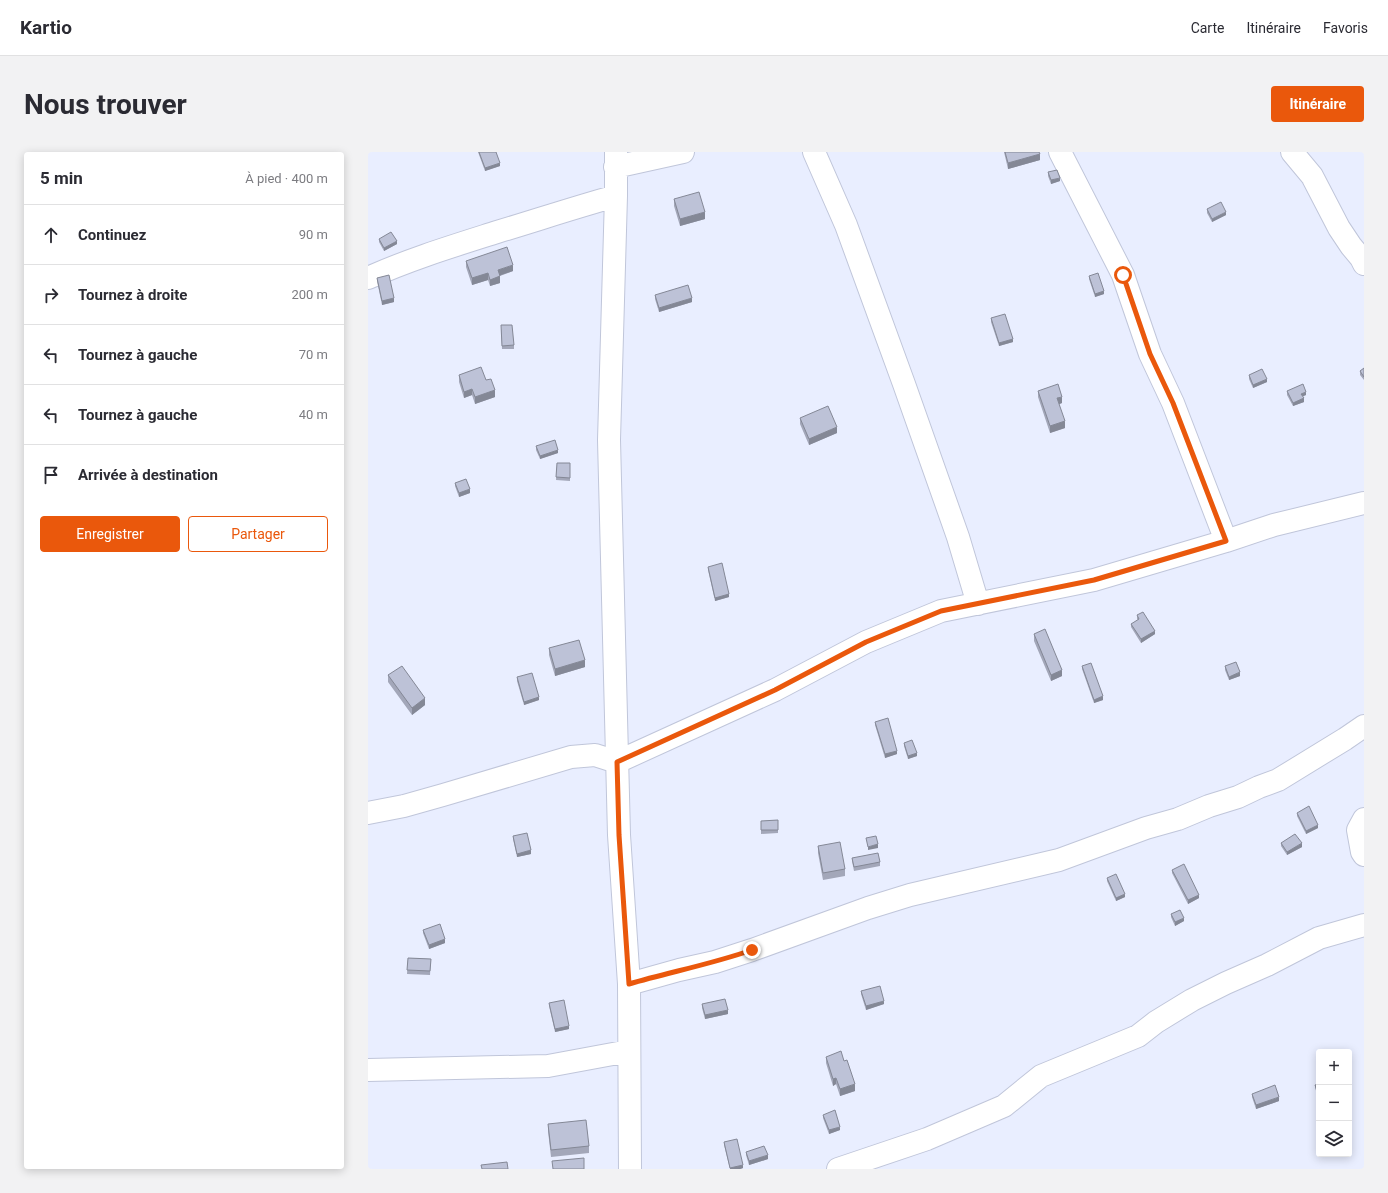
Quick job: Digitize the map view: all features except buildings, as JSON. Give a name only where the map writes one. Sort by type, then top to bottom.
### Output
[{"type":"street","points":[[630,1169],[629,984],[619,835],[609,440],[616,159],[683,152]]},
{"type":"street","points":[[814,152],[846,225],[904,384],[958,537],[978,604]]},
{"type":"street","points":[[1060,152],[1123,275],[1150,354],[1173,403],[1226,541]]},
{"type":"street","points":[[1292,152],[1312,176],[1339,228],[1364,264]]},
{"type":"street","points":[[368,278],[395,266],[438,251],[559,212],[616,196]]},
{"type":"street","points":[[368,813],[404,806],[444,795],[571,757],[594,755],[617,762],[775,690],[872,639],[941,611],[1094,580],[1226,541],[1274,524],[1364,503]]},
{"type":"street","points":[[629,984],[715,962],[903,897],[1059,860],[1146,828],[1178,819],[1209,806],[1238,797],[1278,780],[1364,726]]},
{"type":"street","points":[[1364,819],[1358,830],[1362,852],[1364,855]]},
{"type":"street","points":[[838,1169],[927,1139],[1004,1106],[1041,1076],[1138,1036],[1156,1022],[1192,1000],[1267,965],[1319,938],[1364,925]]},
{"type":"street","points":[[368,1070],[548,1066],[629,1051]]},
{"type":"route","points":[[752,950],[715,962],[629,984],[619,835],[617,762],[775,690],[866,642],[941,611],[1094,580],[1226,541],[1173,403],[1150,354],[1123,275]]}]
